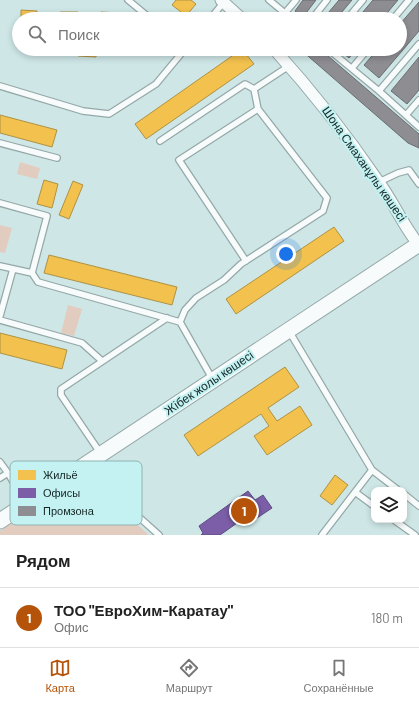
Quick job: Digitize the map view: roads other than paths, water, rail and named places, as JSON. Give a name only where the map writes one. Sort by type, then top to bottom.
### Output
[{"type":"main road","name":"Жібек жолы көшесі","points":[[90,461],[419,244]]},
{"type":"main road","name":"Жібек жолы көшесі","points":[[0,521],[10,514]]},
{"type":"street","points":[[223,1],[235,12]]},
{"type":"street","name":"Шона Смаханұлы көшесі","points":[[282,56],[348,137],[419,244]]},
{"type":"lane","points":[[128,0],[142,12]]},
{"type":"lane","points":[[269,0],[284,12]]},
{"type":"lane","points":[[286,12],[296,0]]},
{"type":"lane","points":[[318,12],[327,0]]},
{"type":"lane","points":[[353,12],[363,0]]},
{"type":"lane","points":[[399,12],[409,0]]},
{"type":"lane","points":[[215,12],[223,1]]},
{"type":"lane","points":[[379,91],[419,44]]},
{"type":"lane","points":[[0,86],[83,111],[109,114],[156,84],[179,56]]},
{"type":"lane","points":[[337,56],[419,127]]},
{"type":"lane","points":[[352,68],[362,56]]},
{"type":"lane","points":[[254,89],[289,66]]},
{"type":"lane","points":[[160,141],[245,84],[254,89],[258,109],[328,198],[323,211],[246,261],[224,280],[196,298],[184,310],[180,322]]},
{"type":"lane","points":[[406,115],[419,100]]},
{"type":"lane","points":[[246,261],[179,160],[258,109]]},
{"type":"lane","points":[[0,143],[57,158]]},
{"type":"lane","points":[[379,182],[398,173],[409,170],[419,184]]},
{"type":"lane","points":[[0,203],[47,216],[32,273]]},
{"type":"lane","points":[[0,266],[32,273],[38,282],[180,322],[213,380]]},
{"type":"lane","points":[[0,316],[13,269]]},
{"type":"lane","points":[[101,454],[61,395],[61,389],[167,318]]},
{"type":"lane","points":[[0,320],[82,342],[102,361]]},
{"type":"lane","points":[[289,330],[372,470],[394,487]]},
{"type":"lane","points":[[0,462],[10,477]]},
{"type":"lane","points":[[322,535],[372,470]]},
{"type":"lane","points":[[0,478],[8,473]]},
{"type":"lane","points":[[355,492],[371,504]]},
{"type":"lane","points":[[407,496],[419,506]]},
{"type":"lane","points":[[142,520],[159,535]]},
{"type":"lane","points":[[398,523],[415,535]]},
{"type":"place","name":"ТОО \"ЕвроХим-Каратау\"","points":[[244,511]]}]
